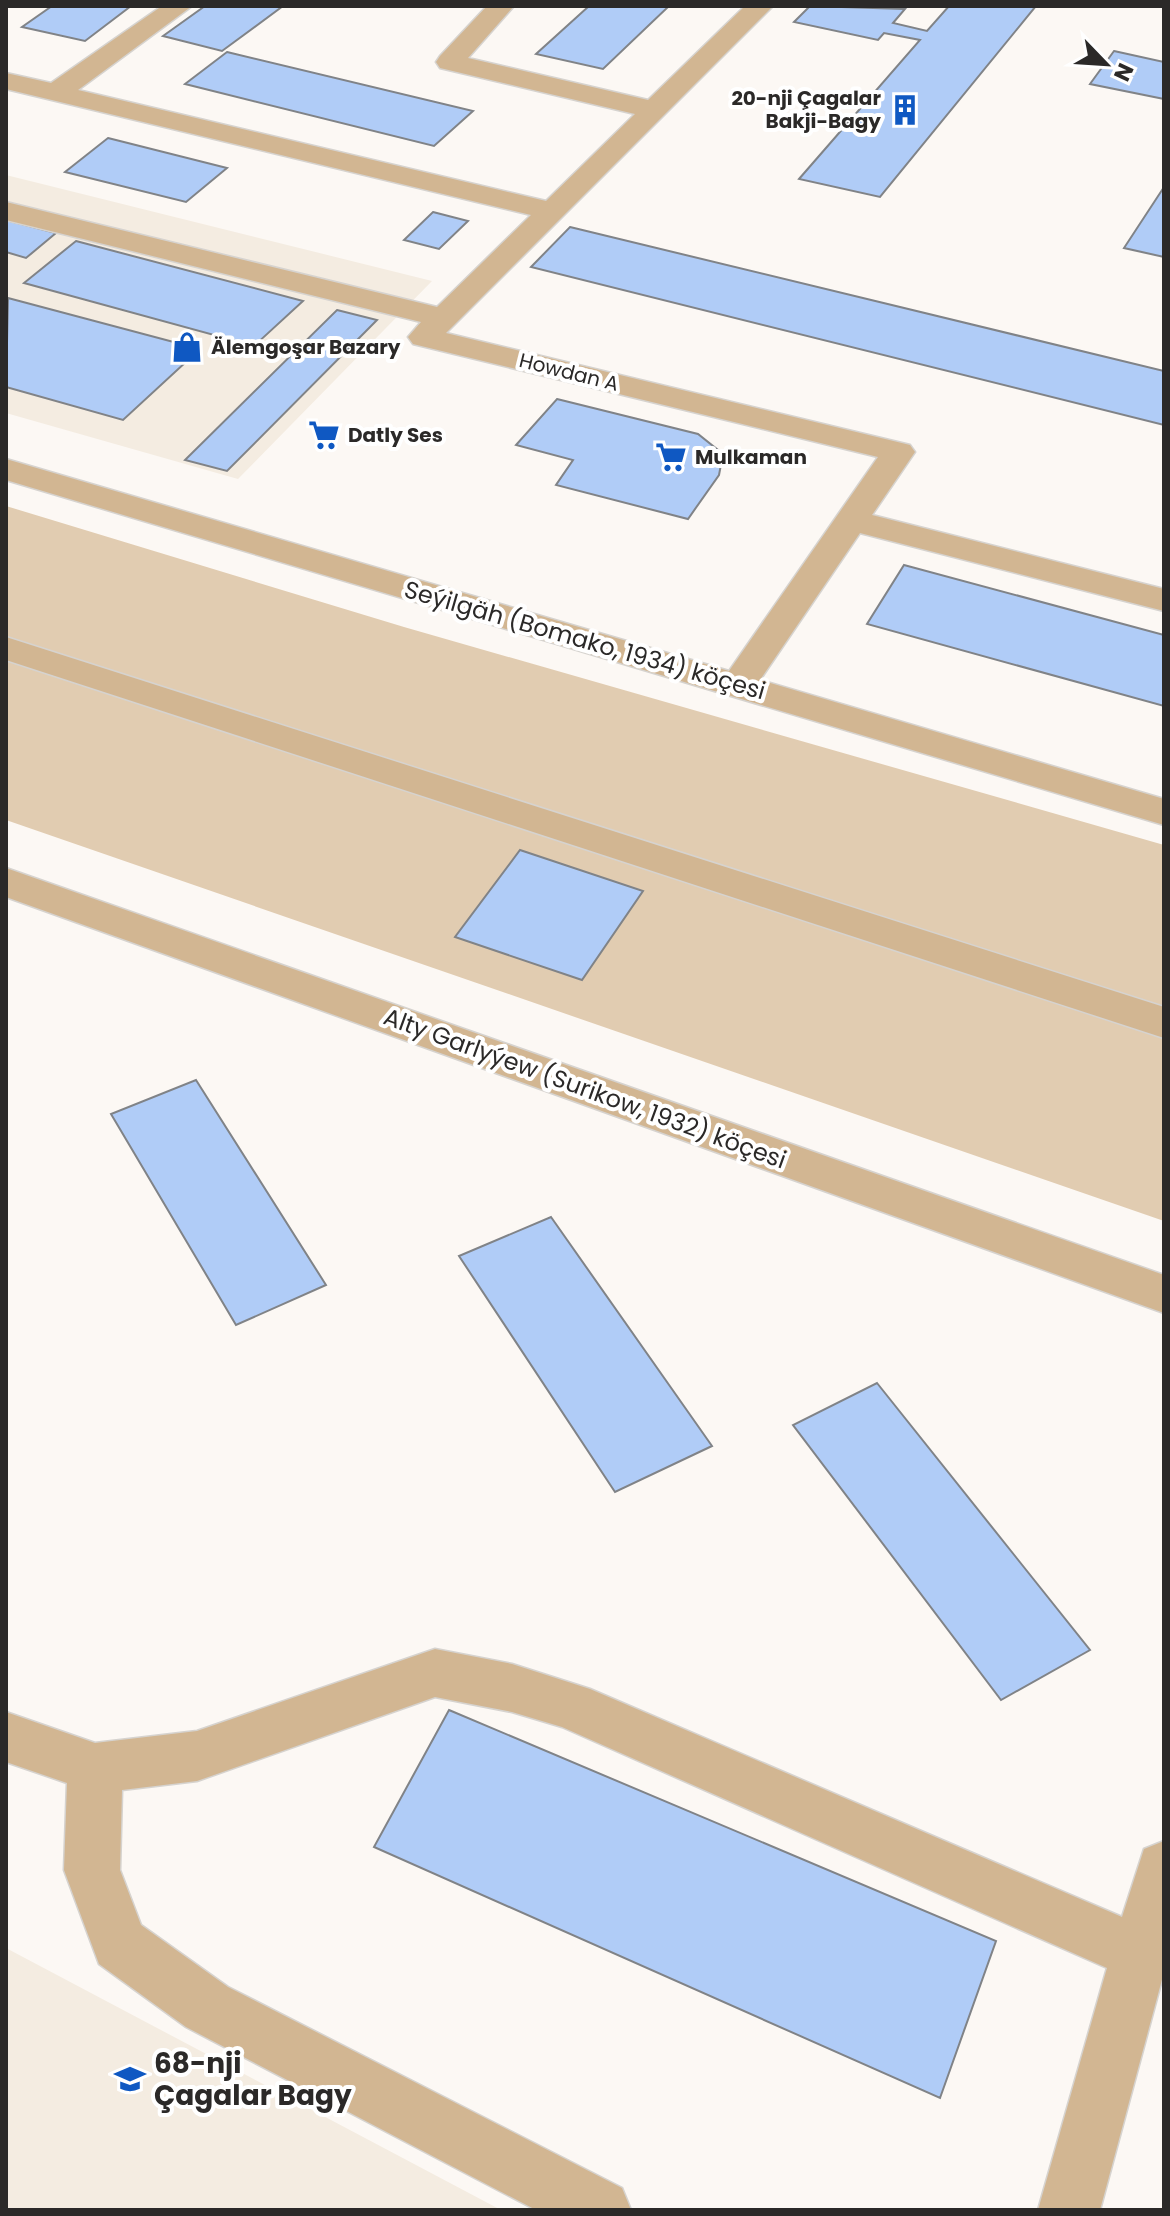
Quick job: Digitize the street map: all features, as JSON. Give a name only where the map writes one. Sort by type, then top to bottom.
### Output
[{"type":"street","points":[[55,93],[179,6]]},
{"type":"street","points":[[501,6],[450,62],[654,110]]},
{"type":"street","name":"Howdan A","points":[[738,685],[898,452],[424,337],[760,6]]},
{"type":"street","points":[[6,81],[552,211]]},
{"type":"street","points":[[6,211],[443,318]]},
{"type":"street","name":"Seýilgäh (Bomako, 1934) köçesi","points":[[6,469],[1164,812]]},
{"type":"street","points":[[852,520],[1164,600]]},
{"type":"street","points":[[6,648],[1164,1023]]},
{"type":"street","name":"Alty Garlyýew (Surikow, 1932) köçesi","points":[[6,882],[1164,1294]]},
{"type":"street","points":[[6,1737],[95,1768],[197,1756],[435,1673],[512,1688],[571,1706],[1141,1954]]},
{"type":"street","points":[[95,1768],[92,1870],[119,1944],[207,2007],[600,2210]]},
{"type":"street","points":[[1083,2204],[1164,1868]]},
{"type":"shaded area","name":"Älemgoşar Bazary","points":[[6,175],[432,281],[238,479],[6,413]]},
{"type":"shaded area","points":[[6,506],[404,627],[1164,845],[1164,1221],[6,820]]},
{"type":"shaded area","name":"68-nji Çagalar Bagy","points":[[6,1948],[501,2210],[6,2210]]},
{"type":"building","points":[[52,6],[131,6],[85,41],[22,27]]},
{"type":"building","points":[[205,6],[283,6],[222,51],[163,36]]},
{"type":"building","points":[[589,6],[669,6],[603,69],[536,54]]},
{"type":"building","name":"20-nji Çagalar Bakji-Bagy","points":[[810,6],[905,9],[893,23],[927,31],[949,6],[1036,6],[880,197],[799,179],[920,40],[884,33],[878,40],[794,22]]},
{"type":"building","points":[[1114,51],[1164,62],[1164,99],[1090,84]]},
{"type":"building","points":[[227,52],[473,111],[434,146],[185,84]]},
{"type":"building","points":[[108,138],[227,168],[186,202],[65,172]]},
{"type":"building","points":[[1164,187],[1164,257],[1124,248]]},
{"type":"building","points":[[433,212],[468,221],[439,249],[404,240]]},
{"type":"building","points":[[6,220],[56,233],[26,258],[6,252]]},
{"type":"building","points":[[570,227],[1164,371],[1164,425],[531,267]]},
{"type":"building","points":[[76,241],[303,301],[254,346],[24,283]]},
{"type":"building","points":[[8,298],[200,349],[123,420],[6,387]]},
{"type":"building","points":[[337,310],[377,320],[227,471],[185,460]]},
{"type":"building","points":[[557,399],[698,434],[723,454],[719,475],[688,519],[556,485],[573,460],[516,445]]},
{"type":"building","points":[[904,565],[1164,635],[1164,706],[867,624]]},
{"type":"building","points":[[520,850],[643,891],[582,980],[455,937]]},
{"type":"building","points":[[196,1080],[326,1285],[236,1325],[111,1114]]},
{"type":"building","points":[[551,1217],[712,1446],[615,1492],[459,1256]]},
{"type":"building","points":[[877,1383],[1090,1650],[1001,1700],[793,1425]]},
{"type":"building","points":[[449,1710],[996,1941],[940,2098],[374,1847]]},
{"type":"place","name":"20-nji Çagalar Bakji-Bagy","points":[[905,110]]},
{"type":"place","name":"Älemgoşar Bazary","points":[[187,347]]},
{"type":"place","name":"Datly Ses","points":[[324,435]]},
{"type":"place","name":"Mulkaman","points":[[671,457]]},
{"type":"place","name":"68-nji Çagalar Bagy","points":[[130,2079]]}]
